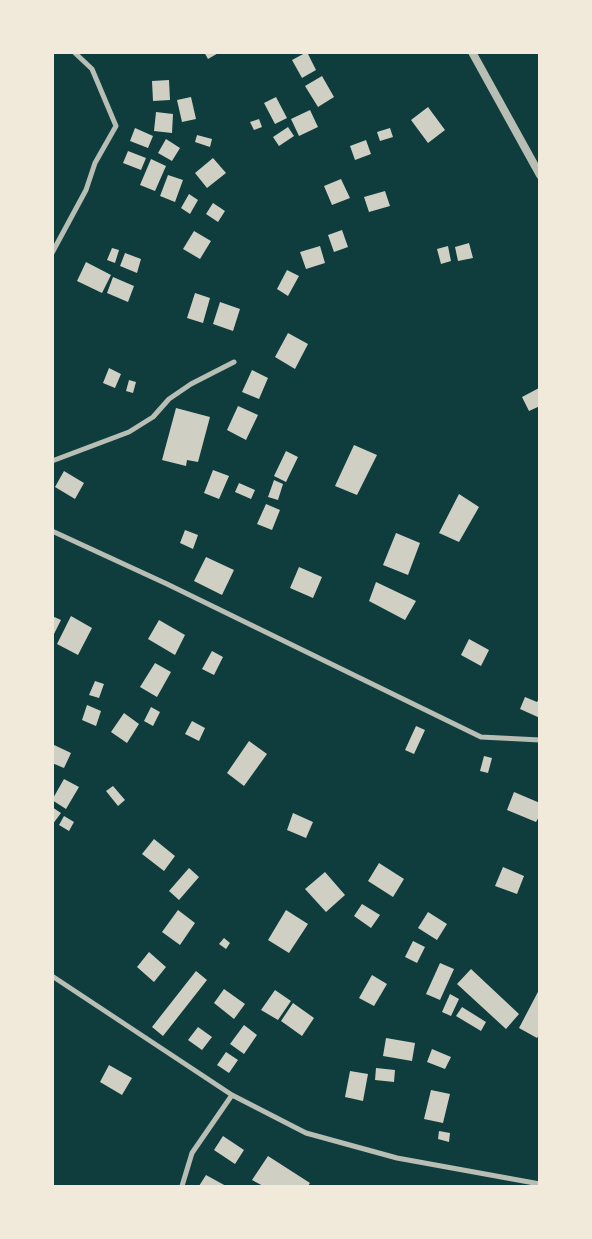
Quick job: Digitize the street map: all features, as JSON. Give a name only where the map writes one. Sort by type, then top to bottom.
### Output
[{"type":"street","points":[[52,253],[86,190],[95,163],[116,126],[92,69],[74,52]]},
{"type":"street","points":[[472,52],[540,175]]},
{"type":"street","points":[[52,461],[129,432],[153,417],[169,399],[192,384],[234,362]]},
{"type":"street","points":[[52,531],[167,584],[481,737],[540,740]]},
{"type":"street","points":[[52,976],[232,1095],[306,1133],[397,1158],[540,1184]]},
{"type":"street","points":[[182,1186],[192,1153],[232,1095]]},
{"type":"building","points":[[204,52],[220,52],[208,59]]},
{"type":"building","points":[[307,52],[316,70],[302,78],[292,60]]},
{"type":"building","points":[[322,76],[334,97],[318,107],[305,86]]},
{"type":"building","points":[[169,80],[170,100],[153,101],[152,81]]},
{"type":"building","points":[[191,97],[196,119],[182,122],[177,100]]},
{"type":"building","points":[[276,97],[287,118],[275,124],[264,103]]},
{"type":"building","points":[[428,107],[445,130],[428,143],[411,120]]},
{"type":"building","points":[[310,110],[318,127],[299,136],[291,119]]},
{"type":"building","points":[[156,112],[173,114],[172,133],[154,131]]},
{"type":"building","points":[[259,119],[262,127],[254,130],[250,122]]},
{"type":"building","points":[[288,127],[294,136],[279,146],[273,137]]},
{"type":"building","points":[[135,128],[153,136],[148,148],[130,141]]},
{"type":"building","points":[[390,128],[393,137],[380,141],[377,132]]},
{"type":"building","points":[[197,135],[212,139],[210,147],[195,142]]},
{"type":"building","points":[[166,139],[180,148],[172,161],[158,153]]},
{"type":"building","points":[[366,140],[371,154],[355,160],[350,146]]},
{"type":"building","points":[[128,151],[146,158],[141,170],[123,163]]},
{"type":"building","points":[[213,158],[226,173],[207,188],[195,173]]},
{"type":"building","points":[[151,159],[166,166],[155,191],[140,185]]},
{"type":"building","points":[[168,175],[183,180],[175,202],[160,196]]},
{"type":"building","points":[[341,179],[350,198],[332,205],[324,186]]},
{"type":"building","points":[[385,191],[390,206],[369,212],[364,197]]},
{"type":"building","points":[[189,194],[198,200],[190,214],[181,208]]},
{"type":"building","points":[[213,203],[225,211],[218,222],[206,214]]},
{"type":"building","points":[[342,230],[348,247],[334,252],[328,235]]},
{"type":"building","points":[[194,231],[211,241],[200,259],[183,249]]},
{"type":"building","points":[[469,243],[473,258],[458,261],[455,247]]},
{"type":"building","points":[[320,246],[325,263],[306,269],[300,252]]},
{"type":"building","points":[[448,246],[451,261],[441,264],[437,249]]},
{"type":"building","points":[[112,248],[119,250],[115,263],[107,260]]},
{"type":"building","points":[[125,253],[141,259],[137,273],[120,266]]},
{"type":"building","points":[[86,262],[111,275],[102,293],[77,281]]},
{"type":"building","points":[[287,270],[299,276],[288,296],[277,289]]},
{"type":"building","points":[[113,277],[134,286],[128,302],[107,293]]},
{"type":"building","points":[[195,293],[210,298],[203,323],[187,318]]},
{"type":"building","points":[[220,302],[240,309],[233,331],[213,324]]},
{"type":"building","points":[[288,333],[308,344],[295,369],[275,357]]},
{"type":"building","points":[[109,368],[121,374],[115,388],[103,383]]},
{"type":"building","points":[[252,370],[268,378],[259,399],[242,392]]},
{"type":"building","points":[[129,380],[136,382],[133,393],[126,391]]},
{"type":"building","points":[[539,388],[540,406],[529,411],[522,397]]},
{"type":"building","points":[[238,406],[258,415],[246,440],[227,430]]},
{"type":"building","points":[[176,408],[210,417],[198,462],[187,460],[186,466],[162,460]]},
{"type":"building","points":[[354,445],[377,455],[357,495],[335,486]]},
{"type":"building","points":[[286,451],[298,457],[286,482],[274,476]]},
{"type":"building","points":[[213,470],[229,476],[219,499],[204,493]]},
{"type":"building","points":[[64,471],[84,483],[75,499],[55,487]]},
{"type":"building","points":[[274,480],[283,484],[278,500],[268,497]]},
{"type":"building","points":[[239,483],[255,490],[251,499],[235,492]]},
{"type":"building","points":[[459,494],[479,507],[459,542],[439,533]]},
{"type":"building","points":[[266,504],[280,510],[272,530],[257,524]]},
{"type":"building","points":[[185,530],[198,535],[193,549],[180,543]]},
{"type":"building","points":[[396,533],[420,543],[408,575],[383,565]]},
{"type":"building","points":[[206,557],[234,570],[222,595],[194,581]]},
{"type":"building","points":[[299,567],[322,577],[313,598],[290,588]]},
{"type":"building","points":[[376,582],[416,601],[405,620],[369,601]]},
{"type":"building","points":[[52,616],[61,620],[52,638]]},
{"type":"building","points":[[71,616],[92,628],[78,655],[57,644]]},
{"type":"building","points":[[159,620],[185,635],[175,655],[148,639]]},
{"type":"building","points":[[469,639],[489,650],[481,666],[461,655]]},
{"type":"building","points":[[212,651],[223,657],[214,675],[202,669]]},
{"type":"building","points":[[155,663],[171,672],[157,697],[140,687]]},
{"type":"building","points":[[95,681],[104,684],[99,698],[89,695]]},
{"type":"building","points":[[525,697],[537,702],[540,697],[540,718],[520,709]]},
{"type":"building","points":[[87,705],[101,711],[96,726],[82,720]]},
{"type":"building","points":[[151,707],[160,712],[153,726],[144,721]]},
{"type":"building","points":[[124,713],[139,724],[127,743],[111,732]]},
{"type":"building","points":[[192,721],[205,728],[199,741],[185,734]]},
{"type":"building","points":[[416,726],[425,730],[414,754],[405,750]]},
{"type":"building","points":[[249,741],[267,754],[244,786],[227,773]]},
{"type":"building","points":[[52,744],[71,753],[64,768],[52,763]]},
{"type":"building","points":[[484,756],[492,758],[488,773],[480,771]]},
{"type":"building","points":[[64,779],[79,787],[66,809],[52,800]]},
{"type":"building","points":[[113,786],[125,800],[118,806],[106,791]]},
{"type":"building","points":[[514,792],[540,803],[540,815],[536,822],[507,810]]},
{"type":"building","points":[[52,807],[61,813],[52,825]]},
{"type":"building","points":[[293,813],[313,822],[306,838],[287,830]]},
{"type":"building","points":[[64,816],[74,822],[69,831],[59,825]]},
{"type":"building","points":[[154,839],[175,856],[164,871],[142,854]]},
{"type":"building","points":[[379,863],[404,879],[393,897],[368,881]]},
{"type":"building","points":[[503,867],[524,876],[517,894],[495,886]]},
{"type":"building","points":[[189,868],[199,877],[179,900],[169,891]]},
{"type":"building","points":[[325,872],[345,895],[326,912],[305,889]]},
{"type":"building","points":[[362,904],[380,915],[371,928],[354,916]]},
{"type":"building","points":[[178,910],[195,923],[180,945],[162,932]]},
{"type":"building","points":[[286,910],[308,924],[289,953],[268,940]]},
{"type":"building","points":[[428,912],[447,924],[437,940],[418,928]]},
{"type":"building","points":[[224,938],[230,943],[226,949],[219,944]]},
{"type":"building","points":[[413,941],[425,947],[417,963],[405,957]]},
{"type":"building","points":[[149,952],[166,967],[154,982],[137,967]]},
{"type":"building","points":[[440,963],[454,969],[440,1000],[426,994]]},
{"type":"building","points":[[471,969],[519,1014],[506,1029],[457,984]]},
{"type":"building","points":[[196,971],[207,980],[163,1036],[152,1027]]},
{"type":"building","points":[[372,975],[387,984],[374,1006],[359,998]]},
{"type":"building","points":[[540,988],[540,1033],[537,1038],[519,1028]]},
{"type":"building","points":[[224,989],[245,1004],[234,1019],[214,1003]]},
{"type":"building","points":[[275,990],[291,1001],[278,1020],[261,1010]]},
{"type":"building","points":[[450,994],[459,999],[451,1016],[442,1012]]},
{"type":"building","points":[[293,1003],[314,1018],[302,1036],[281,1021]]},
{"type":"building","points":[[462,1007],[486,1022],[481,1031],[456,1016]]},
{"type":"building","points":[[244,1025],[257,1035],[244,1054],[230,1044]]},
{"type":"building","points":[[198,1027],[212,1037],[202,1050],[188,1040]]},
{"type":"building","points":[[386,1038],[415,1043],[412,1061],[383,1056]]},
{"type":"building","points":[[432,1049],[451,1057],[445,1069],[427,1062]]},
{"type":"building","points":[[226,1052],[238,1060],[229,1073],[217,1065]]},
{"type":"building","points":[[109,1065],[132,1078],[122,1095],[100,1082]]},
{"type":"building","points":[[376,1068],[395,1070],[394,1082],[375,1080]]},
{"type":"building","points":[[350,1071],[368,1074],[363,1101],[345,1097]]},
{"type":"building","points":[[431,1090],[450,1094],[443,1123],[424,1119]]},
{"type":"building","points":[[439,1131],[450,1133],[449,1142],[438,1139]]},
{"type":"building","points":[[223,1136],[244,1150],[235,1164],[214,1150]]},
{"type":"building","points":[[268,1156],[310,1183],[308,1186],[263,1186],[252,1180]]},
{"type":"building","points":[[206,1175],[226,1186],[199,1186]]}]
